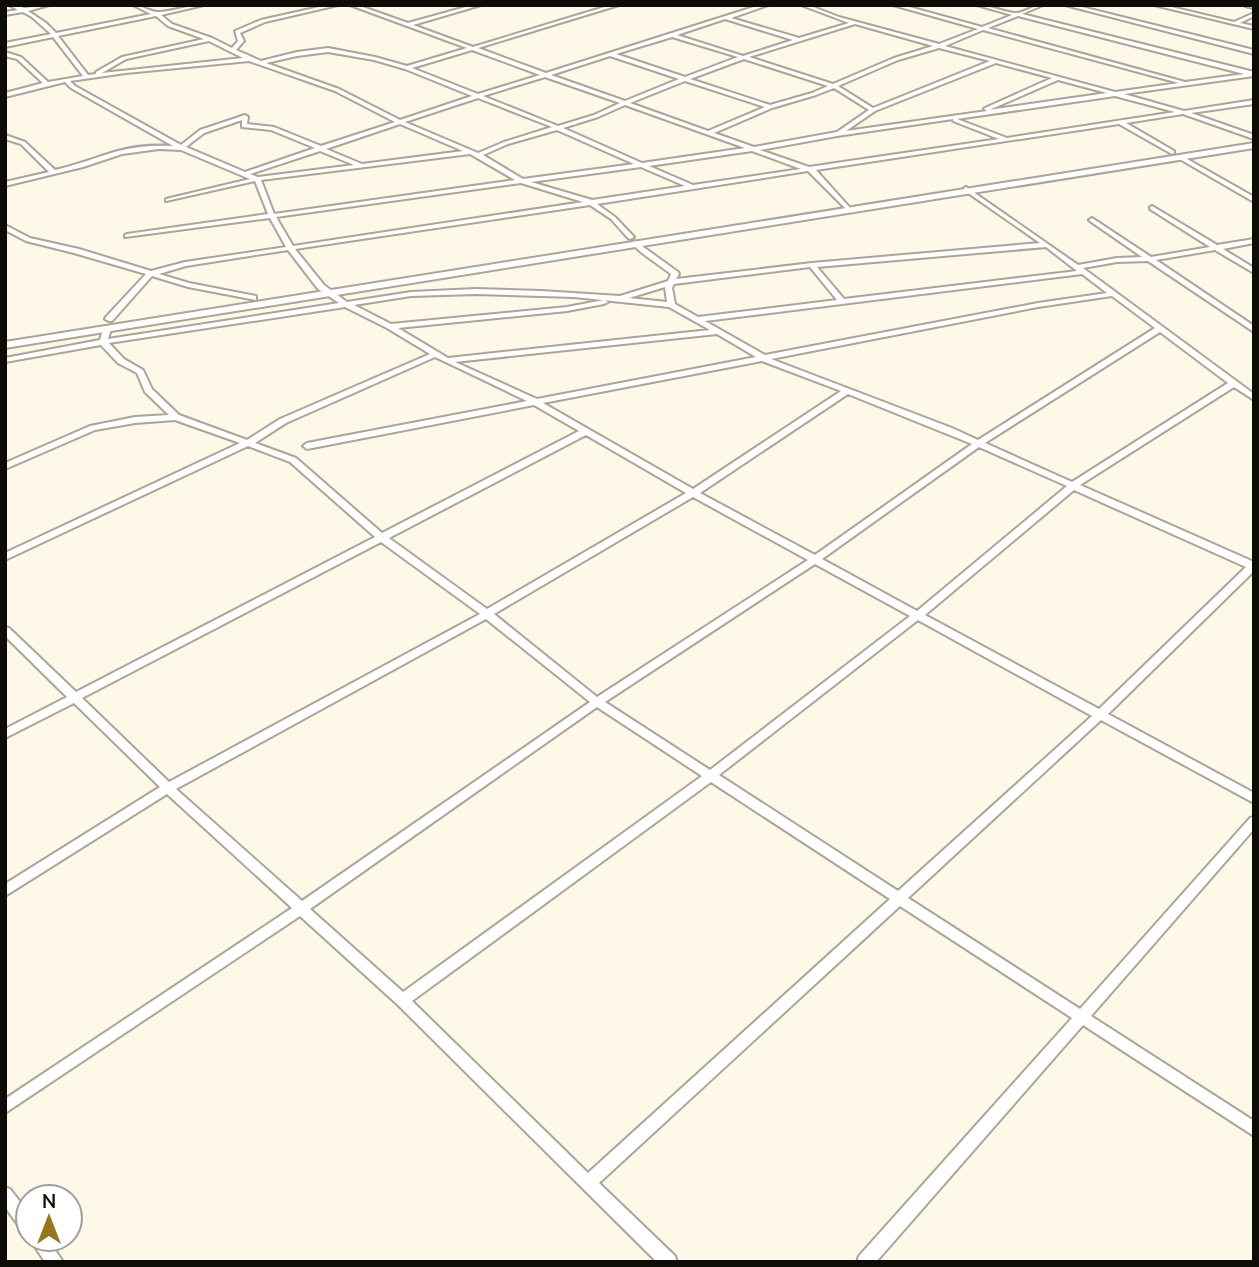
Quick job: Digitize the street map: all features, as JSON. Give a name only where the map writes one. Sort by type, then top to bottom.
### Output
[{"type":"main road","points":[[1176,155],[1254,138]]},
{"type":"main road","points":[[5,345],[321,287],[962,187],[1254,145]]},
{"type":"main road","points":[[5,336],[332,293],[632,240]]},
{"type":"street","points":[[11,5],[27,10],[56,36],[85,75]]},
{"type":"street","points":[[5,14],[47,5]]},
{"type":"street","points":[[135,5],[158,15],[170,25],[210,39],[249,59],[337,90],[400,122],[474,153],[521,180],[591,202],[613,218],[647,257],[663,262],[675,274],[668,288],[671,305]]},
{"type":"street","points":[[5,46],[202,5]]},
{"type":"street","points":[[233,51],[241,41],[237,32],[257,23],[335,5]]},
{"type":"street","points":[[352,5],[813,171],[846,207]]},
{"type":"street","points":[[374,13],[378,5]]},
{"type":"street","points":[[408,25],[479,5]]},
{"type":"street","points":[[407,68],[617,5]]},
{"type":"street","points":[[244,174],[475,97],[766,5]]},
{"type":"street","points":[[803,5],[856,23],[1121,94],[1254,138]]},
{"type":"street","points":[[895,5],[1188,84]]},
{"type":"street","points":[[979,5],[1254,74]]},
{"type":"street","points":[[709,134],[770,107],[835,86],[896,59],[942,45],[1041,5]]},
{"type":"street","points":[[1067,5],[1254,52]]},
{"type":"street","points":[[1156,5],[1254,28]]},
{"type":"street","points":[[1247,5],[1254,7]]},
{"type":"street","points":[[1234,24],[1254,14]]},
{"type":"street","points":[[726,18],[798,39]]},
{"type":"street","points":[[168,200],[257,179],[474,153],[596,116],[684,80],[798,39],[856,23]]},
{"type":"street","points":[[672,35],[835,86],[873,110]]},
{"type":"street","points":[[95,75],[124,58],[210,39]]},
{"type":"street","points":[[261,64],[297,54],[335,50],[407,68],[556,127],[694,188]]},
{"type":"street","points":[[5,54],[19,58],[47,84]]},
{"type":"street","points":[[610,54],[770,107]]},
{"type":"street","points":[[5,95],[85,75],[203,66],[249,59]]},
{"type":"street","points":[[837,134],[873,110],[996,61]]},
{"type":"street","points":[[127,236],[754,149],[837,134],[1254,74]]},
{"type":"street","points":[[972,115],[1058,78]]},
{"type":"street","points":[[66,80],[73,87],[182,148],[257,179],[272,216],[291,249],[321,287],[344,303],[390,326],[447,360],[534,401],[584,432],[1254,799]]},
{"type":"street","points":[[103,342],[108,324],[150,274],[185,264],[813,171],[1254,102]]},
{"type":"street","points":[[182,148],[189,138],[205,130],[245,117],[244,125],[272,128],[360,165]]},
{"type":"street","points":[[951,119],[1008,140]]},
{"type":"street","points":[[1120,122],[1254,200]]},
{"type":"street","points":[[5,138],[23,143],[54,173]]},
{"type":"street","points":[[5,184],[54,173],[121,152],[159,147],[182,148]]},
{"type":"street","points":[[962,187],[1081,270],[1254,398]]},
{"type":"street","points":[[1152,208],[1254,271]]},
{"type":"street","points":[[1092,220],[1254,330]]},
{"type":"street","points":[[5,227],[28,240],[76,251],[150,274],[253,298]]},
{"type":"street","points":[[696,320],[1081,270],[1117,260],[1150,259],[1254,241]]},
{"type":"street","points":[[390,326],[567,309],[619,299],[671,282],[812,265],[1046,245]]},
{"type":"street","points":[[812,265],[841,302]]},
{"type":"street","points":[[5,360],[344,303],[455,290],[619,299],[671,305],[767,360],[979,443],[1253,566],[1100,715],[589,1182]]},
{"type":"street","points":[[307,446],[534,401],[767,360],[1024,308],[1114,294]]},
{"type":"street","points":[[5,1107],[302,909],[597,702],[816,559],[979,443],[1159,329]]},
{"type":"street","points":[[447,360],[718,332]]},
{"type":"street","points":[[103,342],[121,361],[140,372],[148,390],[176,417]]},
{"type":"street","points":[[5,557],[250,442],[283,421],[436,354]]},
{"type":"street","points":[[402,1000],[710,776],[918,615],[1073,485],[1234,383]]},
{"type":"street","points":[[5,891],[168,788],[487,614],[693,492],[847,391]]},
{"type":"street","points":[[5,466],[93,428],[135,420],[176,417],[293,460],[381,537],[487,614],[597,702],[1254,1129]]},
{"type":"street","points":[[5,734],[584,432]]},
{"type":"street","points":[[5,630],[168,788],[402,1000],[668,1262]]},
{"type":"street","points":[[865,1262],[1254,821]]}]
